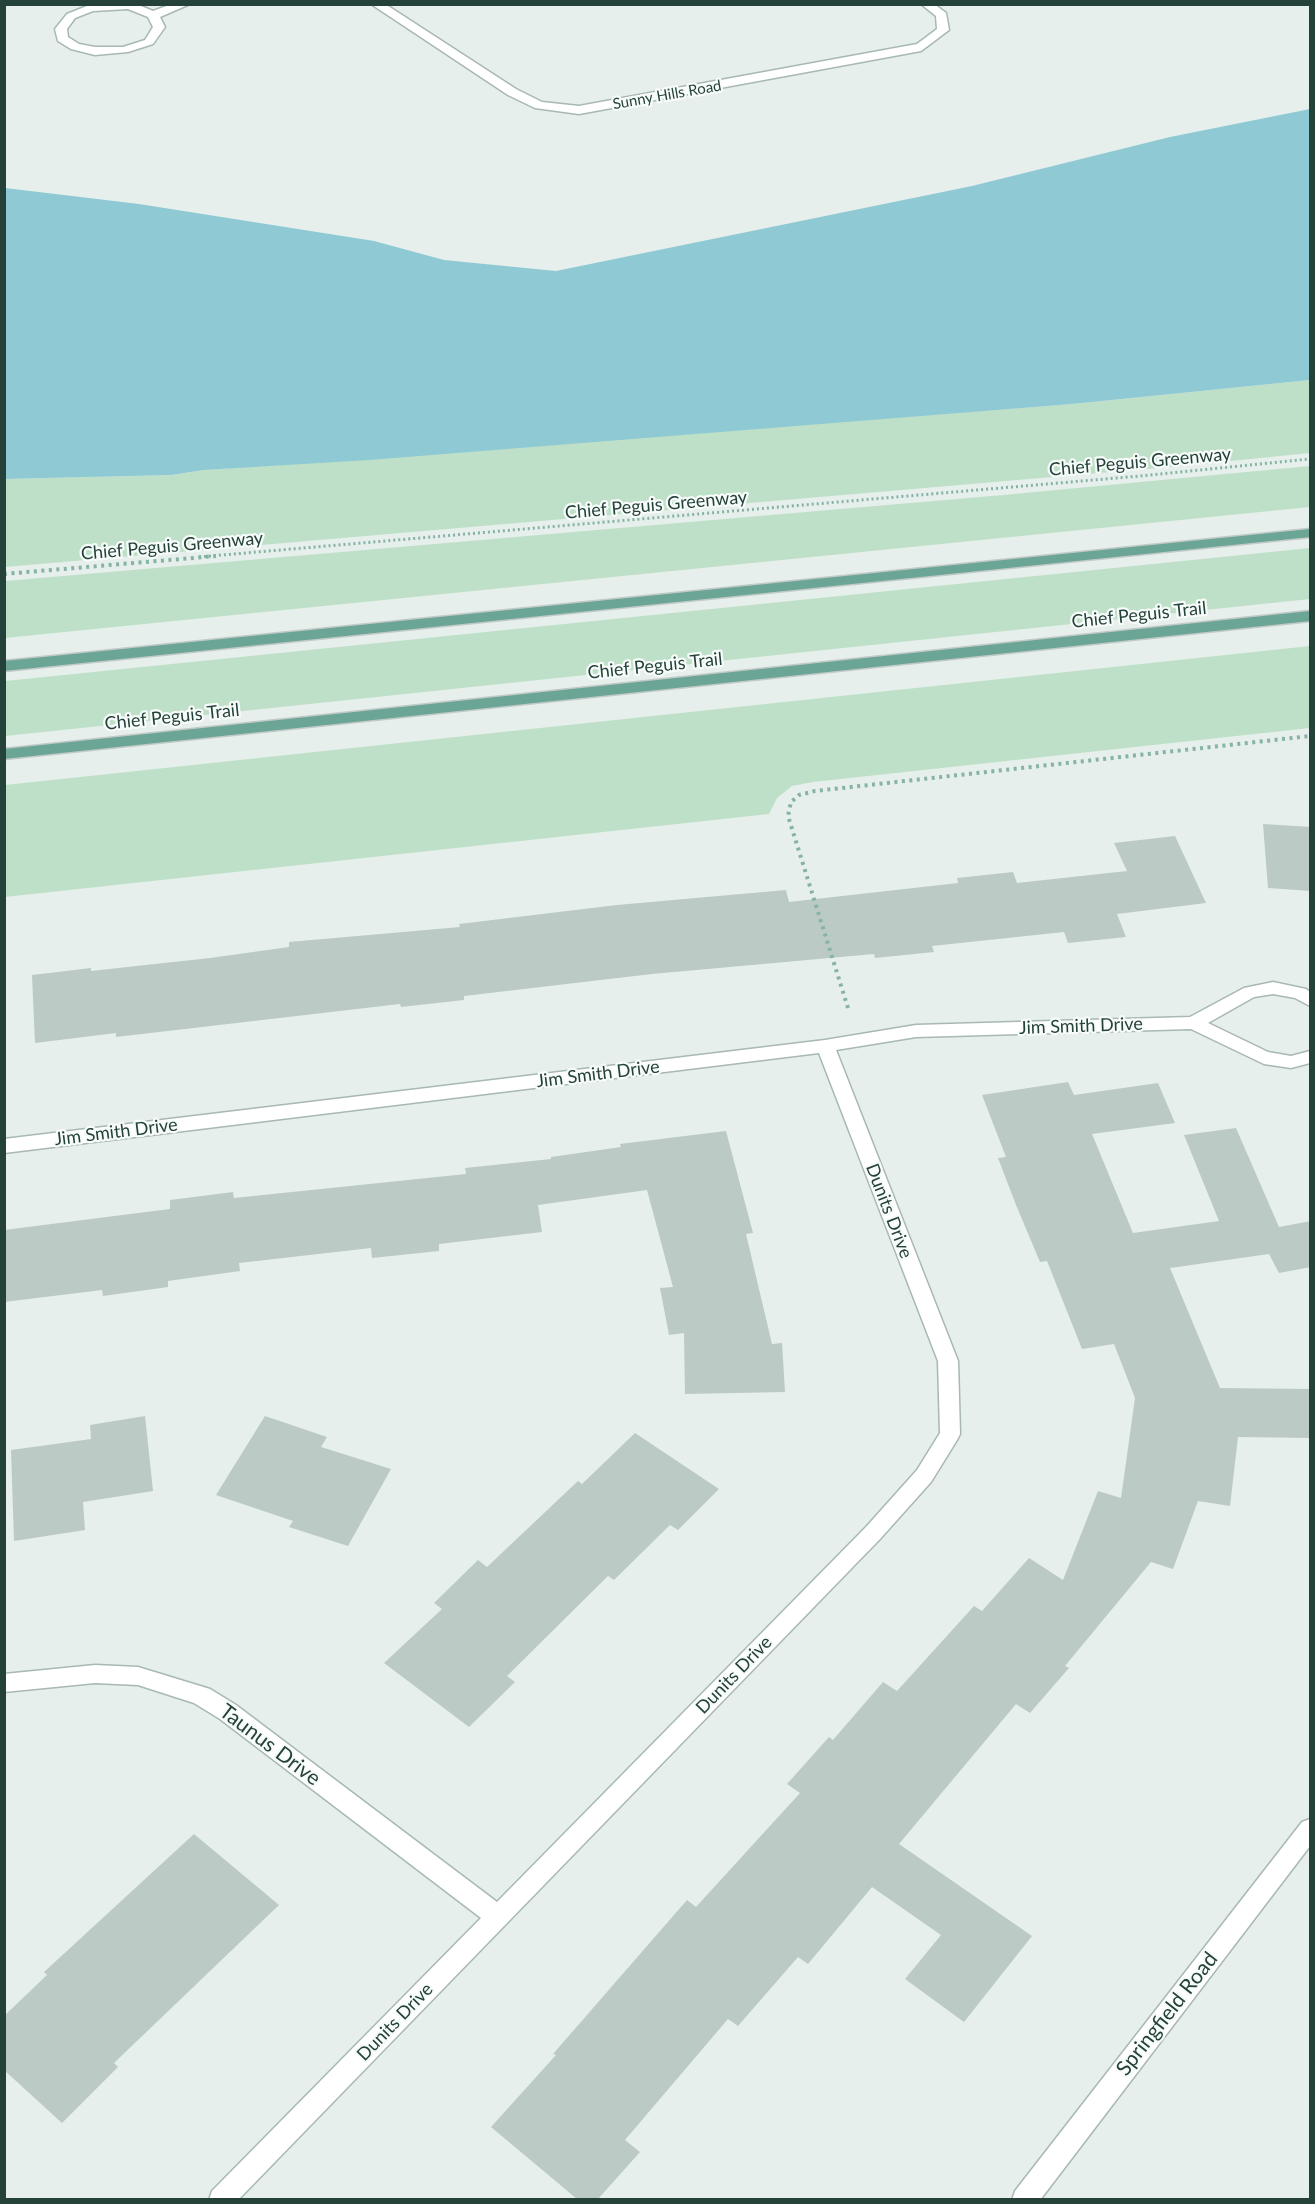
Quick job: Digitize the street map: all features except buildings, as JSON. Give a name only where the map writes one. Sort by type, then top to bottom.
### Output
[{"type":"main road","points":[[4,666],[1311,533]]},
{"type":"main road","name":"Chief Peguis Trail","points":[[4,754],[1311,616]]},
{"type":"street","points":[[153,15],[159,27],[149,42],[124,50],[96,51],[75,47],[62,39],[61,29],[70,16],[92,8],[129,6],[153,15],[185,4]]},
{"type":"street","name":"Sunny Hills Road","points":[[376,4],[512,92],[539,105],[579,110],[921,47],[943,30],[942,15],[926,4]]},
{"type":"street","name":"Jim Smith Drive","points":[[4,1146],[825,1046],[916,1031],[1193,1023],[1250,992],[1273,988],[1300,993],[1311,999]]},
{"type":"street","name":"Jim Smith Drive","points":[[1193,1023],[1264,1058],[1291,1062],[1311,1057]]},
{"type":"street","name":"Dunits Drive","points":[[220,2199],[873,1533],[924,1476],[950,1434],[948,1361],[825,1046]]},
{"type":"street","name":"Taunus Drive","points":[[4,1683],[85,1674],[128,1676],[169,1684],[202,1696],[228,1712],[498,1917]]},
{"type":"street","name":"Springfield Road","points":[[1024,2199],[1311,1829]]},
{"type":"path","name":"Chief Peguis Greenway","points":[[4,574],[1105,479],[1311,459]]},
{"type":"path","points":[[858,1041],[788,816],[791,802],[800,795],[1311,736]]},
{"type":"green space","points":[[1310,380],[1310,453],[5,567],[4,479],[171,475],[204,470],[1072,404]]},
{"type":"green space","points":[[1310,466],[1310,507],[5,638],[5,581],[1003,495]]},
{"type":"green space","points":[[1310,548],[1310,599],[5,736],[5,681]]},
{"type":"green space","points":[[1310,646],[1310,728],[813,782],[792,786],[777,798],[769,814],[5,897],[5,785]]},
{"type":"water","points":[[1310,109],[1310,380],[1072,404],[369,460],[204,470],[171,475],[5,479],[5,188],[139,204],[374,241],[444,260],[556,271],[972,186],[1170,137]]}]
